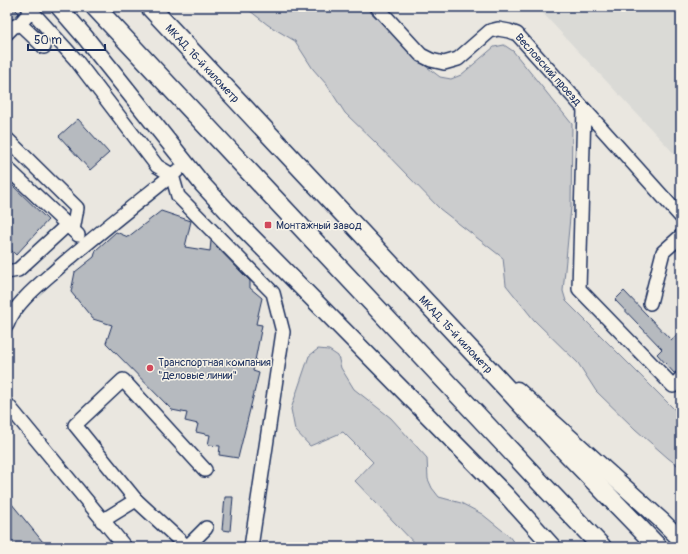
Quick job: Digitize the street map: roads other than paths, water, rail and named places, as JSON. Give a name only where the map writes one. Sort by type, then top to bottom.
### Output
[{"type":"highway","points":[[95,7],[602,547]]},
{"type":"highway","name":"МКАД, 16-й километр","points":[[150,7],[255,120]]},
{"type":"highway","name":"МКАД, 15-й километр","points":[[255,120],[658,547]]},
{"type":"main road","points":[[59,7],[85,37],[203,185],[243,228],[500,489],[553,547]]},
{"type":"main road","points":[[460,338],[650,510],[681,540]]},
{"type":"street","name":"Весловский проезд","points":[[377,7],[422,55],[432,60],[444,63],[458,59],[490,31],[498,29],[509,30],[517,34],[681,217]]},
{"type":"street","points":[[7,33],[13,27],[20,24],[29,9],[76,60],[157,166],[172,175],[178,196],[273,293],[283,332],[252,547]]},
{"type":"street","points":[[20,24],[44,47]]},
{"type":"street","points":[[584,110],[579,289],[673,386],[681,378]]},
{"type":"street","points":[[7,139],[77,208],[70,227],[18,270],[7,272]]},
{"type":"street","points":[[7,325],[11,315],[36,287],[87,243],[186,163]]},
{"type":"street","points":[[7,168],[87,243]]},
{"type":"street","points":[[650,303],[664,252],[681,236]]},
{"type":"street","points":[[206,470],[124,380],[75,425],[136,500],[187,547],[206,528]]},
{"type":"street","points":[[7,404],[125,547]]},
{"type":"street","points":[[102,521],[136,500]]},
{"type":"place","name":"Монтажный завод","points":[[268,225]]},
{"type":"place","name":"Транспортная компания \"Деловые линии\"","points":[[150,368]]}]
